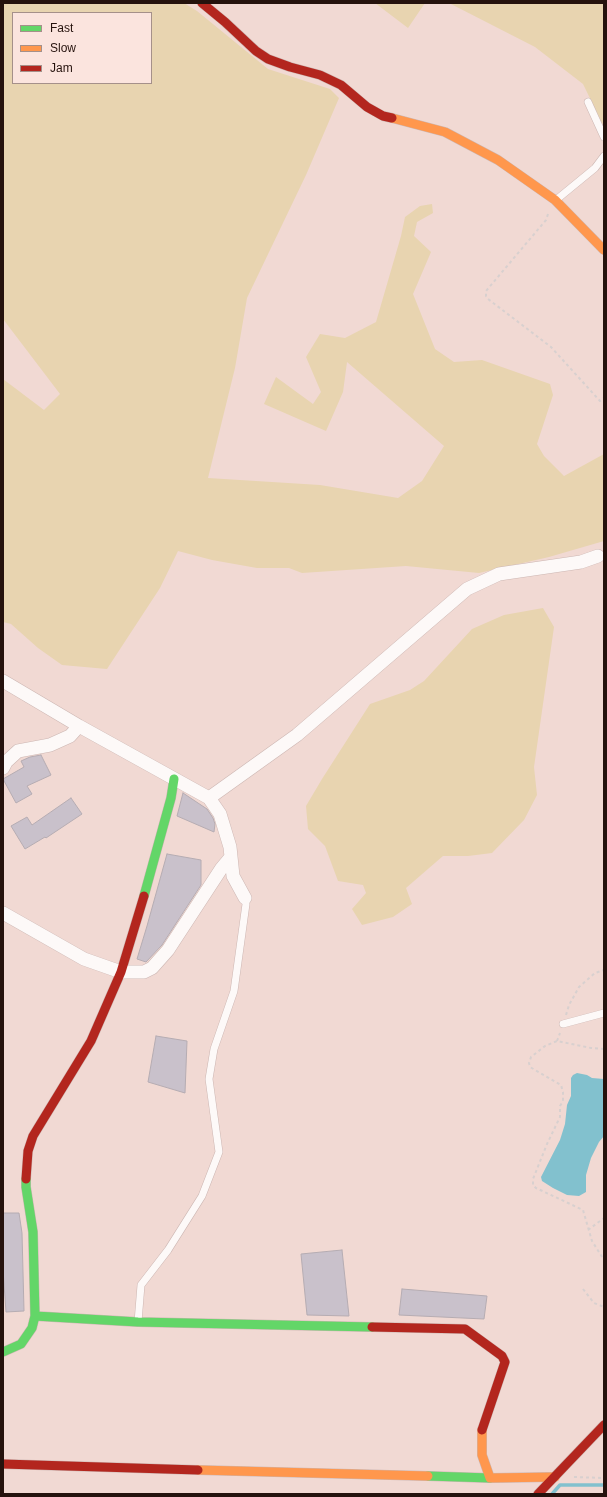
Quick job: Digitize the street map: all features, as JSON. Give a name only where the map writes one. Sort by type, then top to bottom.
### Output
[{"type":"street","points":[[202,3],[256,51],[268,59],[320,75],[341,85],[367,107],[383,116],[445,132],[498,160],[555,200],[604,250]]},
{"type":"street","points":[[209,798],[297,735],[466,589],[499,574],[581,562],[601,555]]},
{"type":"street","points":[[3,681],[209,798],[220,814],[230,847],[233,876],[245,898]]},
{"type":"street","points":[[3,768],[6,762],[18,752],[50,745],[70,736],[80,726]]},
{"type":"street","points":[[3,1352],[21,1344],[32,1328],[35,1316],[33,1232],[26,1187],[28,1151],[33,1136],[91,1041],[121,972],[137,923],[171,798],[174,779]]},
{"type":"street","points":[[3,913],[84,959],[121,972],[144,972],[152,968],[168,950],[221,869],[231,857]]},
{"type":"street","points":[[35,1316],[138,1322],[465,1329],[502,1356],[505,1362],[481,1432],[482,1455],[490,1478]]},
{"type":"street","points":[[538,1494],[604,1425]]},
{"type":"street","points":[[3,1464],[490,1478],[555,1477]]},
{"type":"lane","points":[[588,102],[604,137]]},
{"type":"lane","points":[[555,200],[595,168],[604,156]]},
{"type":"lane","points":[[138,1322],[141,1285],[168,1250],[202,1196],[219,1152],[209,1079],[214,1049],[234,991],[246,904],[245,898]]},
{"type":"lane","points":[[563,1024],[604,1013]]},
{"type":"path","points":[[555,200],[546,220],[486,291],[486,296],[551,347],[600,401],[604,398]]},
{"type":"path","points":[[557,1041],[568,1005],[579,988],[595,973],[604,970]]},
{"type":"path","points":[[604,1049],[557,1041],[545,1046],[531,1057],[529,1063],[530,1067],[561,1086],[563,1092],[563,1101],[560,1106],[560,1117],[533,1179],[533,1185],[536,1188],[583,1210],[592,1241],[604,1260]]},
{"type":"path","points":[[588,1230],[604,1218]]},
{"type":"path","points":[[583,1289],[594,1303],[604,1308]]},
{"type":"path","points":[[555,1477],[604,1478]]},
{"type":"shaded area","points":[[3,3],[184,3],[197,11],[268,69],[330,89],[339,98],[306,175],[247,298],[235,368],[208,478],[320,485],[398,498],[422,481],[444,446],[347,362],[343,392],[326,431],[264,404],[276,377],[313,404],[321,392],[306,357],[320,334],[345,338],[376,322],[401,236],[405,217],[420,206],[432,204],[433,213],[417,222],[414,236],[431,252],[413,294],[435,349],[454,362],[482,360],[550,384],[553,395],[537,444],[544,456],[564,476],[604,454],[604,541],[549,557],[479,573],[406,566],[302,573],[289,568],[257,568],[212,560],[178,551],[160,588],[107,669],[62,665],[38,648],[11,624],[3,622],[3,379],[44,410],[60,394],[3,319]]},
{"type":"shaded area","points":[[375,3],[425,3],[408,28]]},
{"type":"shaded area","points":[[449,3],[604,3],[604,127],[583,84],[535,47]]},
{"type":"shaded area","points":[[543,608],[554,627],[534,767],[537,795],[524,820],[492,853],[468,856],[443,856],[406,888],[412,904],[393,917],[362,925],[352,909],[366,893],[363,885],[338,881],[325,846],[308,829],[306,806],[370,704],[410,690],[424,681],[472,629],[504,615]]},
{"type":"water","points":[[577,1073],[587,1075],[592,1078],[604,1079],[604,1136],[599,1142],[591,1158],[586,1175],[586,1192],[579,1196],[567,1195],[553,1188],[542,1181],[541,1177],[560,1140],[565,1124],[567,1105],[571,1096],[571,1078]]},
{"type":"building","points":[[41,755],[51,775],[27,786],[32,794],[16,803],[3,779],[24,767],[21,761],[30,757]]},
{"type":"building","points":[[183,793],[207,809],[215,824],[214,832],[177,816]]},
{"type":"building","points":[[71,798],[82,814],[46,838],[45,837],[25,849],[11,826],[27,817],[32,825]]},
{"type":"building","points":[[167,854],[201,860],[201,885],[162,945],[146,962],[137,959]]},
{"type":"building","points":[[156,1036],[187,1041],[185,1093],[148,1082]]},
{"type":"building","points":[[3,1213],[19,1213],[22,1233],[24,1311],[6,1312],[3,1270]]},
{"type":"building","points":[[342,1250],[349,1316],[307,1315],[301,1254]]},
{"type":"building","points":[[402,1289],[487,1296],[484,1319],[399,1315]]},
{"type":"waterway","points":[[552,1494],[560,1485],[604,1485]]},
{"type":"traffic: fast","points":[[144,896],[171,798],[174,779]]},
{"type":"traffic: fast","points":[[3,1352],[21,1344],[32,1328],[35,1316],[33,1232],[26,1179]]},
{"type":"traffic: fast","points":[[35,1316],[138,1322],[372,1327]]},
{"type":"traffic: fast","points":[[428,1476],[490,1478]]},
{"type":"traffic: slow","points":[[392,118],[445,132],[498,160],[555,200],[604,250]]},
{"type":"traffic: slow","points":[[482,1430],[482,1455],[490,1478],[555,1477]]},
{"type":"traffic: slow","points":[[198,1470],[428,1476]]},
{"type":"traffic: jam","points":[[202,3],[256,51],[268,59],[320,75],[341,85],[367,107],[383,116],[392,118]]},
{"type":"traffic: jam","points":[[26,1179],[28,1151],[33,1136],[91,1041],[121,972],[144,896]]},
{"type":"traffic: jam","points":[[372,1327],[465,1329],[502,1356],[505,1362],[482,1430]]},
{"type":"traffic: jam","points":[[538,1494],[604,1425]]},
{"type":"traffic: jam","points":[[3,1464],[198,1470]]}]
